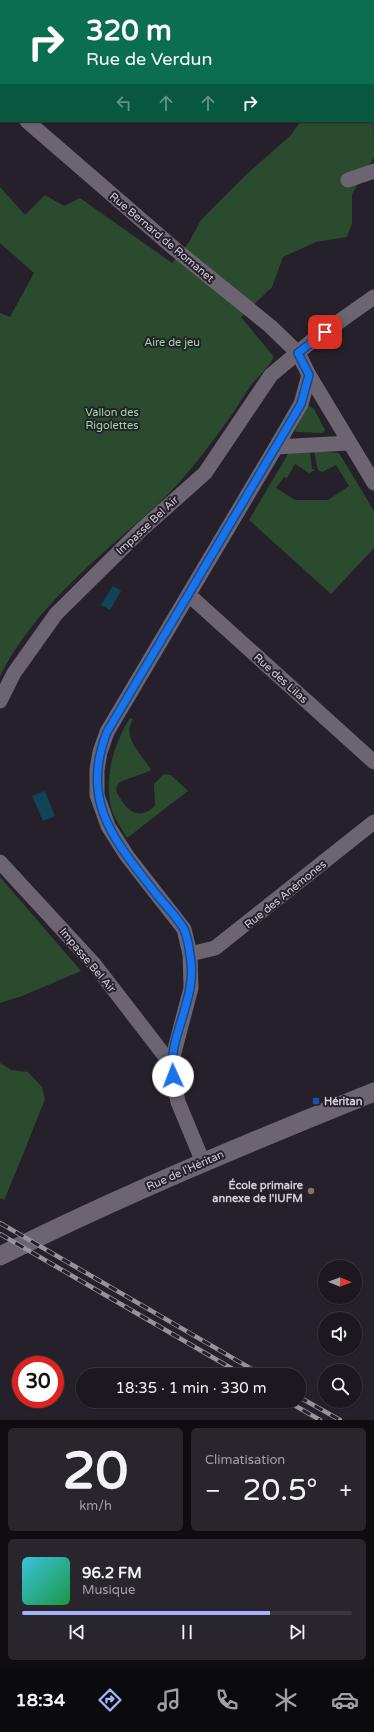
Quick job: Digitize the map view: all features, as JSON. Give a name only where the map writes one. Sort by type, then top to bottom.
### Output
[{"type":"street","name":"Rue Bernard de Romanet","points":[[28,122],[176,250],[270,326],[298,353],[309,375],[374,484]]},
{"type":"street","points":[[348,180],[374,171]]},
{"type":"street","name":"Impasse Bel Air","points":[[0,701],[14,674],[56,614],[141,530],[205,473],[268,378],[298,353],[374,297]]},
{"type":"street","points":[[203,1162],[178,1102],[171,1064],[191,988],[190,954],[184,929],[127,856],[108,826],[97,795],[97,770],[100,752],[107,732],[301,404],[309,375]]},
{"type":"street","points":[[276,447],[349,443]]},
{"type":"street","name":"Rue des Lilas","points":[[189,595],[374,762]]},
{"type":"street","name":"Rue des Anémones","points":[[190,954],[215,948],[374,822]]},
{"type":"street","name":"Impasse Bel Air","points":[[0,862],[94,964],[171,1064]]},
{"type":"street","name":"Rue de l'Héritan","points":[[0,1256],[58,1227],[203,1162],[374,1092]]},
{"type":"green space","name":"Vallon des Rigolettes","points":[[300,122],[373,122],[374,157],[352,194],[352,223],[347,237],[316,242],[283,257],[272,287],[241,317],[274,357],[272,361],[251,385],[207,449],[188,472],[169,494],[92,563],[51,604],[32,626],[15,650],[0,676],[0,313],[10,317],[34,273],[0,243],[0,187],[25,215],[45,195],[64,206],[80,198],[172,263],[189,242],[201,220],[247,174],[291,135]]},
{"type":"green space","points":[[308,405],[314,409],[325,430],[323,433],[295,431]]},
{"type":"green space","points":[[314,451],[339,453],[374,511],[374,548],[331,594],[249,520],[288,454],[310,452],[312,469],[316,470],[309,473],[295,464],[287,478],[284,477],[276,488],[295,500],[328,500],[349,486],[336,465],[322,472],[318,470]]},
{"type":"green space","points":[[130,718],[133,719],[129,733],[131,739],[134,746],[151,770],[118,784],[116,791],[123,803],[127,808],[137,813],[148,811],[155,806],[154,784],[164,774],[171,775],[188,791],[127,838],[112,811],[109,796],[109,784],[115,749]]},
{"type":"green space","points":[[0,877],[81,971],[22,996],[0,1003]]},
{"type":"green space","points":[[0,1063],[11,1070],[28,1072],[42,1087],[45,1099],[4,1200],[0,1198]]},
{"type":"water","points":[[113,586],[121,591],[110,610],[101,605]]},
{"type":"water","points":[[45,791],[55,816],[43,821],[32,796]]},
{"type":"railway","points":[[0,1223],[250,1368]]},
{"type":"railway","points":[[0,1234],[231,1368]]},
{"type":"railway","points":[[306,1401],[340,1420]]},
{"type":"railway","points":[[299,1408],[320,1420]]},
{"type":"place","name":"Héritan","points":[[316,1101]]},
{"type":"place","name":"École primaire annexe de l'IUFM","points":[[311,1191]]},
{"type":"route","points":[[173,1076],[171,1064],[191,988],[192,962],[184,929],[127,856],[108,826],[97,795],[97,770],[100,752],[107,732],[301,404],[309,375],[298,353],[325,332]]},
{"type":"park label","name":"Aire de jeu","points":[[172,342]]}]
